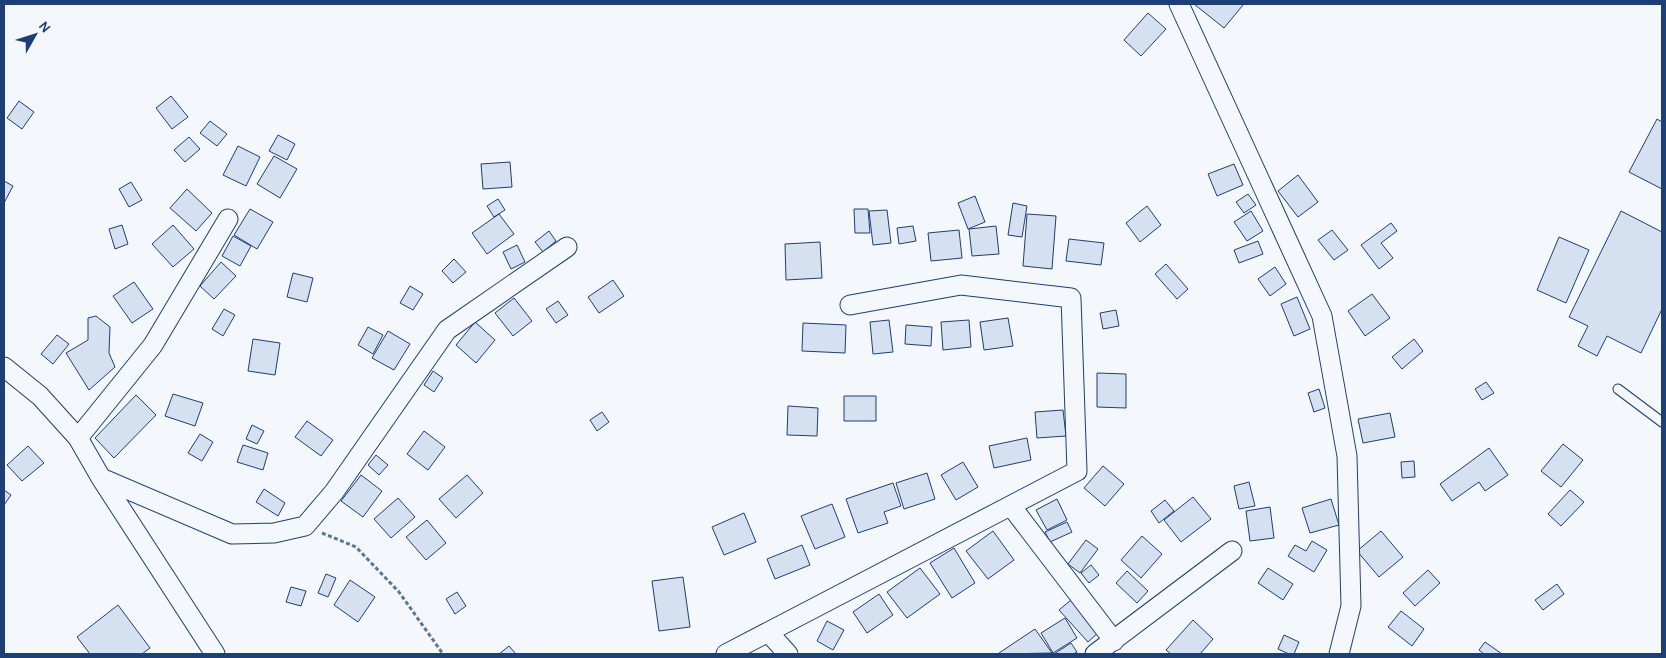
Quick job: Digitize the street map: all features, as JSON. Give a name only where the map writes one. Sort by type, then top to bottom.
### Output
[{"type":"street","points":[[1180,4],[1322,316],[1347,456],[1351,606],[1339,654]]},
{"type":"street","points":[[78,438],[154,345],[228,219]]},
{"type":"street","points":[[101,478],[232,534],[274,533],[305,526],[334,492],[447,330],[566,247]]},
{"type":"street","points":[[726,654],[1078,471],[1071,298],[961,285],[850,305]]},
{"type":"street","points":[[4,367],[40,396],[78,438],[101,478],[215,654]]},
{"type":"street","points":[[1011,506],[1114,641]]},
{"type":"street","points":[[1095,654],[1232,552]]},
{"type":"street","points":[[769,633],[788,654]]},
{"type":"lane","points":[[1618,389],[1662,422]]},
{"type":"path","points":[[305,526],[356,547],[399,592],[443,654]]},
{"type":"building","points":[[1194,4],[1242,4],[1243,5],[1224,28]]},
{"type":"building","points":[[1148,13],[1166,29],[1141,56],[1124,40]]},
{"type":"building","points":[[171,96],[188,117],[172,129],[156,108]]},
{"type":"building","points":[[19,101],[34,112],[22,129],[7,118]]},
{"type":"building","points":[[1657,119],[1662,122],[1662,189],[1629,172]]},
{"type":"building","points":[[210,121],[227,134],[217,146],[200,133]]},
{"type":"building","points":[[278,135],[295,144],[287,160],[269,151]]},
{"type":"building","points":[[189,137],[200,149],[185,162],[174,150]]},
{"type":"building","points":[[238,146],[260,157],[246,186],[223,175]]},
{"type":"building","points":[[274,156],[297,169],[280,198],[257,184]]},
{"type":"building","points":[[510,162],[512,187],[483,189],[481,164]]},
{"type":"building","points":[[1234,164],[1243,185],[1217,196],[1208,174]]},
{"type":"building","points":[[1298,175],[1318,202],[1298,217],[1278,191]]},
{"type":"building","points":[[4,181],[13,186],[4,203]]},
{"type":"building","points":[[131,182],[142,200],[129,207],[119,189]]},
{"type":"building","points":[[187,189],[212,213],[196,231],[170,208]]},
{"type":"building","points":[[1248,194],[1256,205],[1244,213],[1236,202]]},
{"type":"building","points":[[975,196],[985,222],[968,229],[958,203]]},
{"type":"building","points":[[498,199],[505,210],[494,217],[487,206]]},
{"type":"building","points":[[1013,203],[1027,206],[1022,237],[1008,235]]},
{"type":"building","points":[[1147,206],[1161,225],[1140,242],[1126,223]]},
{"type":"building","points":[[250,209],[273,222],[257,249],[234,235]]},
{"type":"building","points":[[854,209],[868,209],[870,233],[855,233]]},
{"type":"building","points":[[887,210],[891,243],[873,245],[869,211]]},
{"type":"building","points":[[1251,211],[1263,231],[1247,241],[1234,222]]},
{"type":"building","points":[[1621,211],[1662,232],[1662,309],[1641,353],[1607,336],[1597,356],[1578,346],[1588,326],[1569,317]]},
{"type":"building","points":[[499,214],[514,234],[487,254],[472,233]]},
{"type":"building","points":[[1027,214],[1056,216],[1052,269],[1023,266]]},
{"type":"building","points":[[1391,223],[1397,231],[1381,243],[1393,258],[1379,269],[1361,245]]},
{"type":"building","points":[[122,225],[128,244],[115,249],[109,229]]},
{"type":"building","points":[[173,225],[194,249],[173,267],[152,244]]},
{"type":"building","points":[[913,226],[916,241],[899,244],[897,228]]},
{"type":"building","points":[[996,226],[999,254],[972,256],[969,229]]},
{"type":"building","points":[[959,230],[962,258],[931,261],[928,233]]},
{"type":"building","points":[[1332,230],[1348,250],[1334,260],[1318,240]]},
{"type":"building","points":[[549,231],[556,241],[543,252],[535,242]]},
{"type":"building","points":[[233,236],[251,246],[240,266],[222,256]]},
{"type":"building","points":[[1559,237],[1589,250],[1566,303],[1537,290]]},
{"type":"building","points":[[1069,239],[1104,243],[1101,265],[1066,261]]},
{"type":"building","points":[[1258,241],[1263,254],[1239,263],[1234,250]]},
{"type":"building","points":[[820,242],[822,278],[786,280],[785,244]]},
{"type":"building","points":[[517,245],[525,262],[511,269],[503,252]]},
{"type":"building","points":[[454,259],[466,272],[453,283],[442,271]]},
{"type":"building","points":[[221,262],[236,276],[214,299],[200,286]]},
{"type":"building","points":[[1166,264],[1188,289],[1177,299],[1155,274]]},
{"type":"building","points":[[1275,267],[1286,284],[1270,296],[1258,279]]},
{"type":"building","points":[[293,273],[313,278],[307,302],[287,297]]},
{"type":"building","points":[[613,280],[624,296],[599,313],[588,297]]},
{"type":"building","points":[[134,282],[153,309],[132,323],[113,296]]},
{"type":"building","points":[[410,286],[423,294],[413,310],[400,303]]},
{"type":"building","points":[[1372,294],[1390,318],[1365,336],[1348,311]]},
{"type":"building","points":[[1297,297],[1310,329],[1294,336],[1281,304]]},
{"type":"building","points":[[514,298],[532,321],[513,336],[495,313]]},
{"type":"building","points":[[558,301],[568,315],[556,323],[546,309]]},
{"type":"building","points":[[224,309],[235,315],[223,336],[212,329]]},
{"type":"building","points":[[1116,310],[1119,326],[1103,329],[1100,313]]},
{"type":"building","points":[[96,316],[110,327],[109,353],[115,367],[89,390],[66,353],[88,340],[88,318]]},
{"type":"building","points":[[1008,318],[1013,346],[984,350],[980,322]]},
{"type":"building","points":[[889,320],[893,352],[873,354],[870,322]]},
{"type":"building","points":[[969,320],[971,347],[943,350],[941,322]]},
{"type":"building","points":[[475,322],[495,340],[476,363],[456,345]]},
{"type":"building","points":[[803,323],[846,325],[845,353],[802,351]]},
{"type":"building","points":[[906,325],[932,327],[931,346],[905,344]]},
{"type":"building","points":[[368,327],[383,335],[373,354],[358,345]]},
{"type":"building","points":[[388,331],[410,344],[394,370],[372,358]]},
{"type":"building","points":[[57,335],[69,344],[53,364],[41,354]]},
{"type":"building","points":[[253,339],[280,343],[275,375],[248,371]]},
{"type":"building","points":[[1414,339],[1423,351],[1402,369],[1392,357]]},
{"type":"building","points":[[433,371],[443,378],[434,392],[424,385]]},
{"type":"building","points":[[1097,373],[1126,374],[1126,408],[1097,407]]},
{"type":"building","points":[[1486,382],[1494,393],[1482,400],[1475,389]]},
{"type":"building","points":[[1319,389],[1325,408],[1314,412],[1308,393]]},
{"type":"building","points":[[173,394],[203,403],[195,426],[165,416]]},
{"type":"building","points":[[136,395],[156,415],[114,458],[95,438]]},
{"type":"building","points":[[844,396],[876,396],[876,421],[844,421]]},
{"type":"building","points":[[788,406],[818,408],[817,436],[787,435]]},
{"type":"building","points":[[1063,410],[1066,436],[1037,438],[1035,412]]},
{"type":"building","points":[[602,412],[609,422],[597,431],[590,420]]},
{"type":"building","points":[[1390,413],[1395,437],[1363,443],[1358,419]]},
{"type":"building","points":[[307,421],[333,440],[321,456],[295,437]]},
{"type":"building","points":[[252,425],[264,431],[257,444],[246,439]]},
{"type":"building","points":[[424,431],[445,447],[428,470],[407,454]]},
{"type":"building","points":[[200,434],[213,442],[202,461],[188,453]]},
{"type":"building","points":[[1027,438],[1031,460],[994,468],[989,446]]},
{"type":"building","points":[[1563,444],[1583,460],[1561,487],[1541,471]]},
{"type":"building","points":[[243,445],[268,453],[263,470],[237,462]]},
{"type":"building","points":[[28,446],[44,463],[22,481],[7,465]]},
{"type":"building","points":[[1489,448],[1508,475],[1485,491],[1479,482],[1452,501],[1440,484]]},
{"type":"building","points":[[376,455],[388,465],[379,475],[368,465]]},
{"type":"building","points":[[1414,461],[1415,477],[1402,478],[1401,462]]},
{"type":"building","points":[[963,462],[978,487],[956,500],[941,475]]},
{"type":"building","points":[[1103,466],[1124,484],[1105,506],[1084,488]]},
{"type":"building","points":[[927,473],[935,499],[904,509],[896,483]]},
{"type":"building","points":[[361,475],[382,491],[363,517],[341,501]]},
{"type":"building","points":[[467,475],[483,493],[456,518],[439,499]]},
{"type":"building","points":[[1249,482],[1255,506],[1239,509],[1234,486]]},
{"type":"building","points":[[893,483],[901,506],[884,512],[888,523],[858,533],[846,499]]},
{"type":"building","points":[[264,489],[285,503],[278,516],[256,502]]},
{"type":"building","points":[[4,490],[11,495],[4,505]]},
{"type":"building","points":[[1570,490],[1584,502],[1561,526],[1548,514]]},
{"type":"building","points":[[1193,497],[1211,519],[1181,542],[1164,520]]},
{"type":"building","points":[[398,498],[415,517],[391,538],[374,519]]},
{"type":"building","points":[[1057,499],[1067,520],[1047,530],[1036,510]]},
{"type":"building","points":[[1331,499],[1339,525],[1310,533],[1302,508]]},
{"type":"building","points":[[1165,500],[1174,511],[1159,523],[1151,511]]},
{"type":"building","points":[[832,504],[845,537],[815,549],[801,516]]},
{"type":"building","points":[[1270,507],[1274,538],[1250,541],[1246,511]]},
{"type":"building","points":[[744,513],[756,542],[724,555],[712,527]]},
{"type":"building","points":[[427,520],[446,543],[426,560],[406,537]]},
{"type":"building","points":[[1067,522],[1072,532],[1050,542],[1045,532]]},
{"type":"building","points":[[993,531],[1014,560],[988,579],[966,551]]},
{"type":"building","points":[[1381,531],[1403,557],[1379,577],[1357,551]]},
{"type":"building","points":[[1142,536],[1162,554],[1141,578],[1121,560]]},
{"type":"building","points":[[1086,540],[1098,549],[1080,573],[1068,564]]},
{"type":"building","points":[[1312,541],[1327,550],[1314,572],[1288,556],[1295,545],[1306,551]]},
{"type":"building","points":[[802,545],[810,565],[775,579],[767,559]]},
{"type":"building","points":[[954,548],[975,583],[952,598],[930,563]]},
{"type":"building","points":[[1091,565],[1099,575],[1089,583],[1081,573]]},
{"type":"building","points":[[920,568],[940,594],[907,618],[887,592]]},
{"type":"building","points":[[1268,568],[1293,584],[1283,600],[1258,583]]},
{"type":"building","points":[[1428,570],[1440,583],[1415,606],[1403,593]]},
{"type":"building","points":[[1127,571],[1148,591],[1137,603],[1116,583]]},
{"type":"building","points":[[326,574],[336,578],[328,597],[318,593]]},
{"type":"building","points":[[683,577],[690,627],[659,631],[652,581]]},
{"type":"building","points":[[350,580],[375,597],[358,622],[334,605]]},
{"type":"building","points":[[1557,584],[1564,594],[1543,610],[1535,600]]},
{"type":"building","points":[[291,587],[306,591],[301,606],[286,602]]},
{"type":"building","points":[[457,592],[466,606],[455,614],[446,599]]},
{"type":"building","points":[[879,594],[893,615],[867,633],[853,612]]},
{"type":"building","points":[[1071,600],[1099,632],[1088,642],[1059,610]]},
{"type":"building","points":[[118,605],[150,648],[142,654],[90,654],[77,637]]},
{"type":"building","points":[[1401,611],[1424,629],[1412,646],[1388,627]]},
{"type":"building","points":[[1065,618],[1077,638],[1053,653],[1041,633]]},
{"type":"building","points":[[1193,620],[1213,639],[1200,654],[1171,654],[1166,650]]},
{"type":"building","points":[[827,621],[844,630],[833,650],[817,641]]},
{"type":"building","points":[[1035,629],[1052,653],[999,653]]},
{"type":"building","points":[[1284,635],[1299,642],[1294,654],[1278,649]]},
{"type":"building","points":[[1485,642],[1502,654],[1484,654],[1479,650]]},
{"type":"building","points":[[1071,643],[1077,652],[1073,654],[1054,654]]},
{"type":"building","points":[[509,646],[516,654],[499,654]]}]
